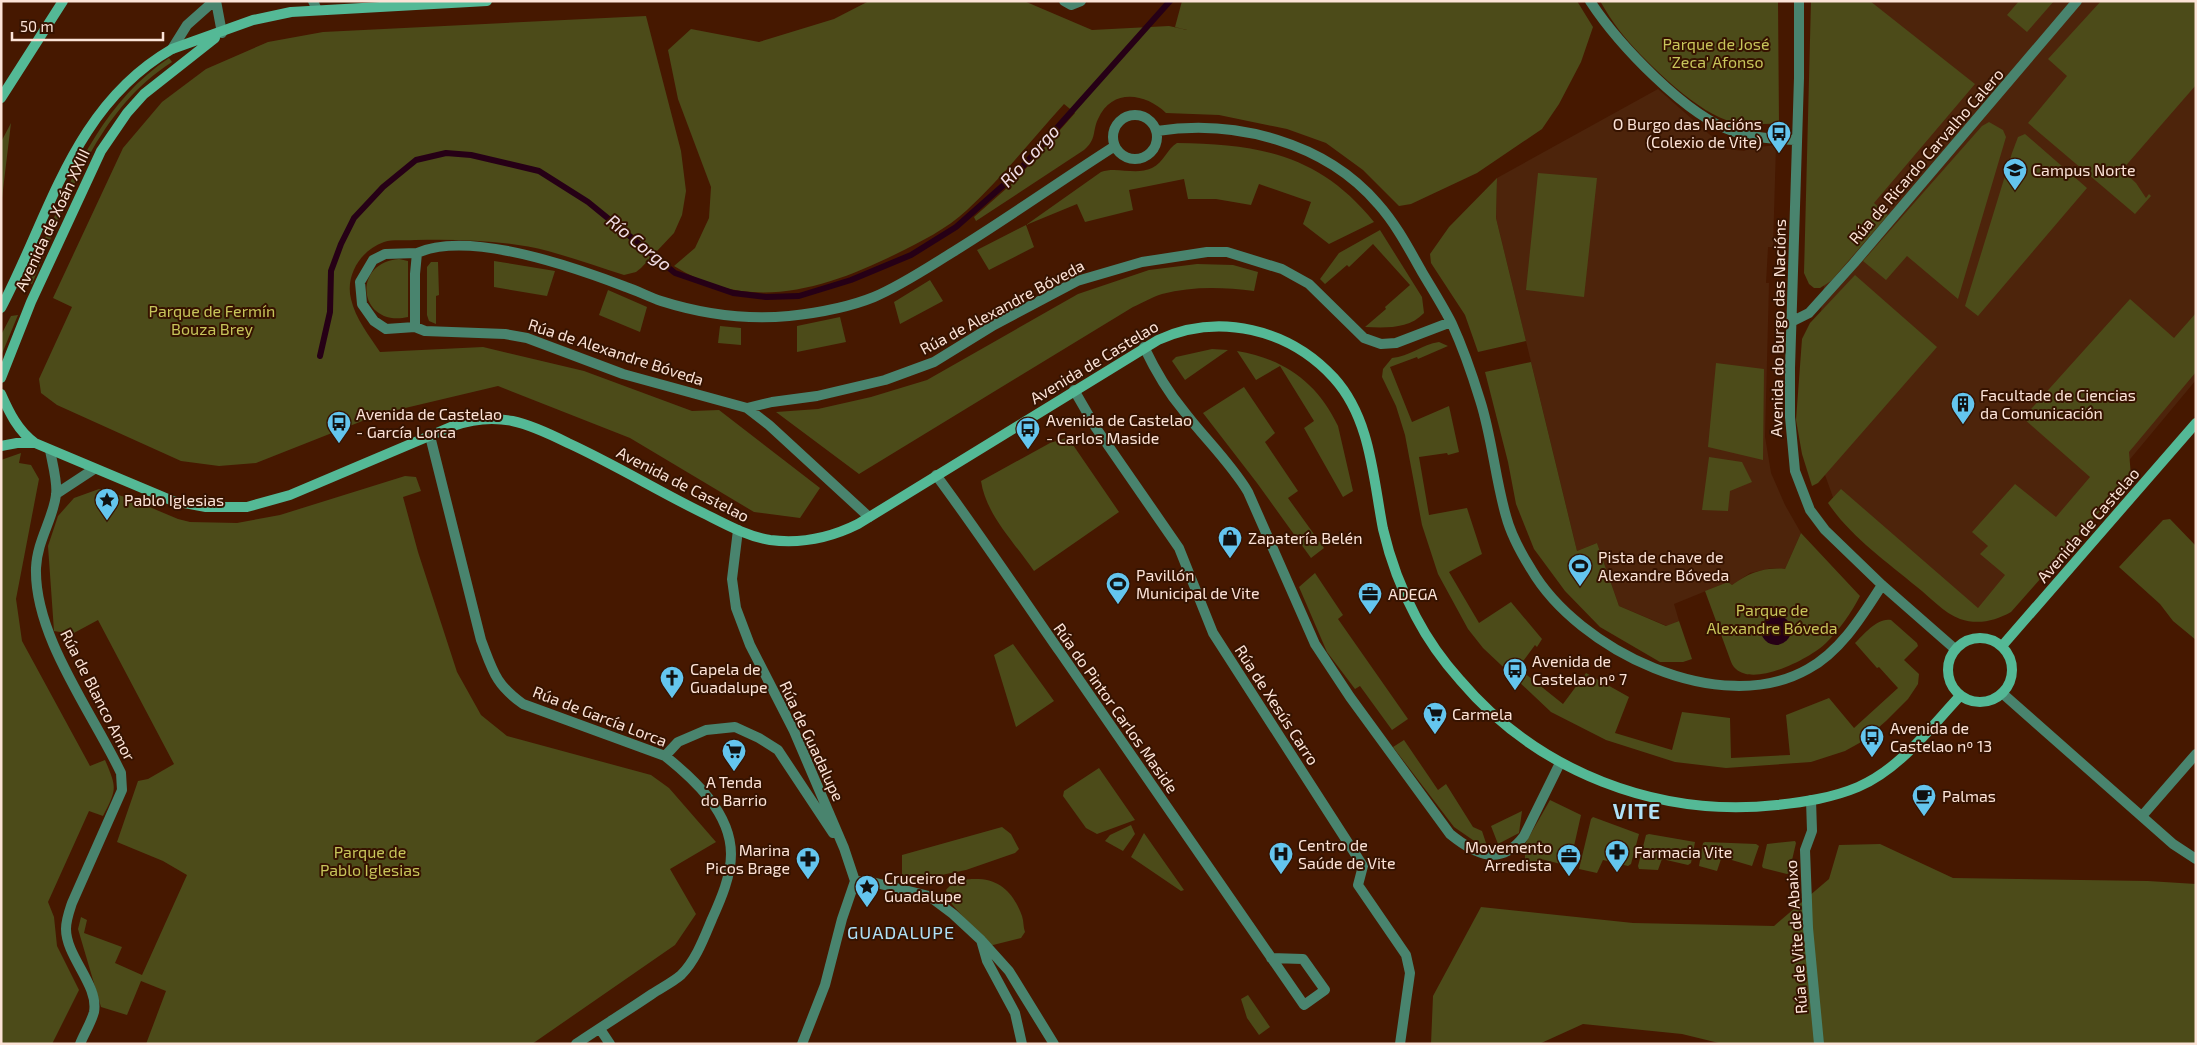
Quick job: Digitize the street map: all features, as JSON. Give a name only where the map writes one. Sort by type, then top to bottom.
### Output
[{"type":"street","points":[[1,98],[62,1]]},
{"type":"street","points":[[172,49],[187,25],[215,1],[222,32]]},
{"type":"street","name":"Avenida de Xoán XXIII","points":[[1,308],[54,189],[82,139],[135,74],[172,49],[272,15],[315,5],[487,1]]},
{"type":"street","points":[[1064,1],[1071,5],[1081,1]]},
{"type":"street","points":[[1590,1],[1627,49],[1674,93],[1703,116],[1718,125],[1736,132],[1796,140]]},
{"type":"street","name":"Avenida do Burgo das Nacións","points":[[1799,1],[1799,78],[1791,322],[1790,417],[1794,462],[1798,480],[1810,510],[1825,530],[1882,585],[1955,649]]},
{"type":"street","name":"Rúa de Ricardo Carvalho Calero","points":[[1791,322],[1809,313],[1854,263],[2077,1]]},
{"type":"street","name":"Avenida de Xoán XXIII","points":[[1,378],[30,302],[101,151],[127,113],[144,94],[164,76],[222,32]]},
{"type":"street","points":[[1130,115],[1147,118],[1156,131],[1157,142],[1151,152],[1139,158],[1128,158],[1115,146],[1113,134],[1116,126],[1130,115]]},
{"type":"street","points":[[1156,131],[1190,127],[1241,132],[1277,140],[1300,148],[1338,168],[1360,186],[1384,211],[1451,322],[1481,403],[1506,517],[1514,538],[1533,572],[1558,606],[1595,637],[1629,658],[1673,676],[1728,684],[1771,683],[1790,678],[1809,669],[1840,644],[1882,585]]},
{"type":"street","name":"Rúa de Alexandre Bóveda","points":[[869,517],[747,408],[623,374],[527,338],[505,334],[425,331],[415,327],[386,328],[374,321],[362,304],[360,282],[373,260],[386,254],[417,253],[430,247],[479,246],[564,264],[663,302],[700,311],[740,317],[763,318],[817,312],[853,304],[895,287],[980,235],[1115,146]]},
{"type":"street","name":"Rúa de Alexandre Bóveda","points":[[747,408],[772,402],[818,396],[885,380],[934,362],[994,325],[1077,282],[1142,262],[1207,252],[1227,252],[1282,269],[1309,284],[1364,338],[1381,344],[1396,343],[1451,322]]},
{"type":"street","points":[[415,327],[417,253]]},
{"type":"street","name":"Avenida de Castelao","points":[[35,443],[173,501],[206,507],[247,507],[290,495],[466,422],[479,419],[508,419],[524,423],[592,454],[678,501],[738,530],[770,540],[804,540],[832,536],[869,517],[1144,347],[1171,334],[1198,327],[1213,326],[1252,329],[1288,342],[1307,354],[1335,379],[1362,424],[1387,543],[1402,588],[1421,627],[1451,669],[1485,707],[1523,739],[1560,763],[1615,788],[1691,805],[1737,808],[1811,800],[1859,787],[1884,772],[1908,752],[1960,696]]},
{"type":"street","points":[[1144,347],[1175,400],[1234,470],[1248,492],[1315,644],[1377,735],[1450,834],[1466,846],[1487,855],[1496,856],[1507,853],[1516,847],[1524,836],[1560,763]]},
{"type":"street","name":"Rúa de Xesús Carro","points":[[1074,390],[1096,428],[1179,548],[1213,633],[1363,866],[1358,886],[1406,955],[1410,973],[1400,1044]]},
{"type":"street","points":[[1,394],[12,417],[24,434],[35,443]]},
{"type":"street","name":"Avenida de Castelao","points":[[2002,646],[2196,423]]},
{"type":"street","name":"Rúa de García Lorca","points":[[430,436],[481,640],[492,670],[505,691],[524,704],[665,756],[682,770],[721,816],[729,834],[730,867],[721,898],[699,949],[681,974],[576,1044]]},
{"type":"street","points":[[1,446],[17,443],[35,443]]},
{"type":"street","name":"Rúa de Blanco Amor","points":[[50,450],[56,494],[39,545],[36,566],[36,590],[41,611],[56,650],[122,773],[122,790],[67,918],[66,931],[70,944],[94,998],[94,1012],[80,1044]]},
{"type":"street","points":[[56,494],[94,469]]},
{"type":"street","name":"Rúa do Pintor Carlos Maside","points":[[936,475],[1271,958],[1304,1005],[1325,990],[1303,959],[1271,958]]},
{"type":"street","name":"Rúa de Guadalupe","points":[[738,530],[732,579],[736,608],[750,646],[794,731],[844,848],[855,881]]},
{"type":"street","points":[[1982,638],[2002,646],[2008,654],[2012,670],[2009,685],[1995,698],[1977,702],[1960,696],[1948,679],[1947,668],[1955,649],[1967,640],[1982,638]]},
{"type":"street","points":[[2002,693],[2174,844],[2196,859]]},
{"type":"street","name":"Rúa de Guadalupe","points":[[665,756],[678,742],[706,730],[735,728],[759,738],[778,750],[844,848]]},
{"type":"street","points":[[2142,816],[2196,754]]},
{"type":"street","name":"Rúa de Vite de Abaixo","points":[[1811,800],[1812,831],[1805,850],[1808,928],[1819,1044]]},
{"type":"street","points":[[802,1044],[825,985],[842,919],[855,881],[872,882],[929,896],[953,914],[981,940],[1009,971],[1054,1044]]},
{"type":"street","points":[[981,940],[987,962],[1015,1013],[1022,1044]]},
{"type":"street","points":[[600,1029],[610,1044]]},
{"type":"shaded area","name":"Campus Norte","points":[[1856,1],[2196,1],[2196,380],[2006,608],[1966,614],[1835,503],[1808,427]]},
{"type":"shaded area","points":[[1658,89],[1726,149],[1744,151],[1751,148],[1776,145],[1773,247],[1768,247],[1766,283],[1769,283],[1765,437],[1771,473],[1785,505],[1801,533],[1785,569],[1772,568],[1750,573],[1732,585],[1728,582],[1674,604],[1679,621],[1667,626],[1619,606],[1597,543],[1577,551],[1496,218],[1497,178]]},
{"type":"shaded area","points":[[1776,615],[1787,619],[1791,630],[1787,641],[1776,645],[1765,641],[1761,630],[1765,619]]},
{"type":"green space","points":[[869,1],[1024,1],[1092,30],[1169,26],[1187,30],[1175,27],[1182,1],[1577,1],[1593,27],[1581,62],[1559,104],[1542,129],[1477,173],[1411,204],[1399,206],[1363,170],[1326,143],[1287,129],[1219,115],[1166,113],[1148,101],[1129,97],[1120,98],[1104,109],[1096,124],[1093,139],[1084,150],[976,221],[974,217],[1015,181],[1075,113],[1064,104],[980,198],[959,217],[914,245],[869,267],[841,278],[785,291],[758,292],[730,289],[702,280],[674,266],[695,248],[709,218],[711,187],[678,99],[668,50],[691,29],[759,42],[834,19]]},
{"type":"green space","name":"Parque de José 'Zeca' Afonso","points":[[1600,1],[1778,1],[1779,124],[1732,122],[1698,105],[1668,81],[1640,54],[1611,20]]},
{"type":"green space","points":[[1811,1],[1870,1],[1975,84],[1874,203],[1888,215],[1831,281],[1820,288],[1814,288],[1809,284],[1804,273]]},
{"type":"green space","points":[[2019,1],[2054,1],[2027,32],[2007,15]]},
{"type":"green space","points":[[2101,1],[2196,1],[2196,85],[2122,170],[2136,183],[2146,198],[2149,194],[2151,196],[2135,214],[2028,123],[2067,76],[2048,59]]},
{"type":"green space","name":"Parque de Fermín Bouza Brey","points":[[646,16],[681,151],[686,191],[682,215],[674,233],[641,268],[636,272],[624,275],[548,251],[498,242],[448,240],[391,241],[384,242],[368,251],[357,264],[350,281],[353,306],[363,327],[380,352],[483,347],[584,371],[692,411],[719,410],[820,488],[800,518],[754,512],[630,438],[498,386],[380,414],[256,463],[219,466],[181,461],[57,405],[41,393],[39,379],[72,307],[53,298],[123,148],[162,102],[206,69],[268,42],[323,32]]},
{"type":"green space","points":[[169,58],[172,62],[145,83],[122,106],[103,133],[71,191],[32,284],[25,283],[69,184],[95,137],[128,94],[147,75]]},
{"type":"green space","points":[[1989,122],[2003,130],[2006,137],[1958,299],[1907,256],[1886,280],[1863,261],[1982,126]]},
{"type":"green space","points":[[11,123],[2,198],[1,203],[1,142]]},
{"type":"green space","points":[[2025,134],[2087,188],[1978,316],[1965,306],[2012,153],[2018,137]]},
{"type":"green space","points":[[1177,143],[1235,146],[1286,158],[1310,168],[1332,182],[1353,199],[1374,222],[1329,244],[1303,224],[1311,202],[1259,184],[1251,205],[1216,199],[1188,199],[1184,179],[1129,190],[1133,210],[1085,222],[1077,204],[1026,225],[1101,172],[1107,170],[1139,171],[1152,168]]},
{"type":"green space","points":[[1538,173],[1597,178],[1584,297],[1526,290]]},
{"type":"green space","points":[[1497,178],[1496,218],[1526,341],[1478,352],[1465,315],[1431,263],[1430,254],[1449,227]]},
{"type":"green space","points":[[1026,225],[1034,247],[989,270],[977,250]]},
{"type":"green space","points":[[1380,230],[1422,297],[1424,313],[1404,325],[1365,327],[1410,285],[1373,244],[1349,267],[1347,265],[1325,284],[1320,279],[1339,253]]},
{"type":"green space","points":[[399,259],[408,261],[408,317],[392,318],[379,313],[371,305],[367,294],[367,282],[373,271],[383,263]]},
{"type":"green space","points":[[494,261],[555,271],[547,296],[494,287]]},
{"type":"green space","points":[[431,262],[438,262],[439,295],[436,296],[436,324],[429,321],[427,315],[427,267]]},
{"type":"green space","points":[[1197,264],[1233,265],[1258,272],[1254,291],[1196,288],[1173,291],[1151,298],[1133,307],[859,474],[776,412],[818,409],[871,397],[927,380],[1078,294],[1149,270]]},
{"type":"green space","points":[[1855,275],[1937,347],[1818,483],[1812,486],[1802,454],[1796,420],[1802,339],[1810,323]]},
{"type":"green space","points":[[930,280],[943,301],[900,324],[894,302]]},
{"type":"green space","points":[[608,290],[647,307],[640,332],[599,315]]},
{"type":"green space","points":[[2130,299],[2174,338],[2196,313],[2196,372],[2129,452],[2131,476],[2011,612],[1993,620],[1980,622],[1967,621],[1954,616],[1943,609],[1858,538],[1828,503],[1841,489],[1978,608],[2005,575],[1980,554],[1988,546],[1972,532],[2015,484],[2056,517],[2090,477],[2023,418]]},
{"type":"green space","points":[[18,315],[1,356],[1,335],[11,316]]},
{"type":"green space","points":[[840,317],[846,342],[797,352],[797,326]]},
{"type":"green space","points":[[720,326],[741,328],[741,345],[718,343]]},
{"type":"green space","points":[[1439,342],[1448,346],[1418,359],[1417,357],[1390,367],[1412,422],[1449,406],[1459,452],[1448,455],[1447,453],[1419,457],[1429,515],[1467,508],[1482,554],[1449,572],[1479,623],[1511,602],[1542,639],[1537,647],[1535,645],[1518,668],[1563,704],[1586,673],[1629,697],[1615,733],[1672,750],[1682,712],[1730,718],[1731,758],[1790,755],[1786,715],[1829,698],[1854,728],[1898,688],[1855,643],[1876,624],[1886,620],[1891,620],[1918,646],[1904,660],[1919,674],[1918,684],[1908,699],[1863,741],[1845,751],[1811,762],[1726,768],[1675,762],[1606,740],[1551,712],[1483,648],[1468,629],[1438,574],[1422,525],[1405,435],[1396,406],[1382,377],[1383,369],[1392,358]]},
{"type":"green space","points":[[1212,349],[1228,350],[1185,380],[1172,361],[1176,357]]},
{"type":"green space","points":[[1237,351],[1270,360],[1284,367],[1309,385],[1320,397],[1330,410],[1338,426],[1353,491],[1343,497],[1304,428],[1314,421],[1280,366],[1256,380]]},
{"type":"green space","name":"Parque de Alexandre Bóveda","points":[[1531,362],[1577,551],[1597,543],[1619,606],[1666,626],[1679,621],[1692,659],[1683,662],[1660,662],[1600,627],[1565,591],[1534,549],[1516,504],[1508,462],[1485,372]]},
{"type":"green space","points":[[1716,363],[1764,369],[1763,460],[1708,447]]},
{"type":"green space","points":[[1244,387],[1275,433],[1265,442],[1298,491],[1288,498],[1324,548],[1311,558],[1203,413]]},
{"type":"green space","points":[[1066,438],[1071,442],[1119,512],[1034,571],[995,517],[984,493],[981,481],[1050,443]]},
{"type":"green space","points":[[21,453],[19,463],[31,465],[39,479],[16,599],[22,641],[90,766],[105,760],[114,788],[111,800],[103,816],[89,811],[48,902],[54,917],[57,946],[79,990],[52,1044],[1,1044],[1,460]]},
{"type":"green space","points":[[1709,457],[1742,462],[1752,482],[1730,491],[1728,511],[1702,510]]},
{"type":"green space","name":"Parque de Pablo Iglesias","points":[[405,476],[416,477],[421,491],[403,497],[418,552],[457,672],[481,715],[507,736],[651,775],[669,788],[716,842],[670,869],[696,914],[675,945],[532,1044],[146,1044],[166,991],[141,981],[127,1015],[101,1007],[78,929],[81,917],[87,920],[84,933],[122,947],[115,963],[142,975],[187,875],[163,861],[117,842],[138,781],[148,779],[174,764],[98,620],[72,634],[54,631],[48,546],[58,516],[74,498],[99,489],[190,522],[237,523],[280,515]]},
{"type":"green space","points":[[2170,519],[2196,546],[2196,640],[2173,621],[2160,604],[2119,567],[2163,520]]},
{"type":"green space","name":"Parque de Alexandre Bóveda","points":[[1801,533],[1860,596],[1840,627],[1819,649],[1796,663],[1769,673],[1745,674],[1736,669],[1732,663],[1705,591],[1728,582],[1732,585],[1757,572],[1770,569],[1785,569]]},
{"type":"green space","points":[[1315,573],[1343,615],[1338,619],[1408,719],[1392,730],[1360,686],[1355,689],[1327,652],[1299,587]]},
{"type":"green space","points":[[1013,644],[1054,701],[1016,727],[994,655]]},
{"type":"green space","points":[[1404,740],[1438,790],[1446,784],[1473,827],[1482,831],[1487,846],[1483,847],[1454,827],[1393,747]]},
{"type":"green space","points":[[1099,768],[1135,820],[1097,834],[1086,828],[1063,796],[1064,791]]},
{"type":"green space","points":[[1550,800],[1581,815],[1570,864],[1569,866],[1541,859],[1538,870],[1525,868],[1525,844]]},
{"type":"green space","points":[[1522,811],[1519,833],[1498,844],[1491,826]]},
{"type":"green space","points":[[1593,817],[1639,834],[1631,864],[1628,866],[1603,860],[1597,873],[1579,869]]},
{"type":"green space","points":[[1131,825],[1135,834],[1123,851],[1105,841],[1110,835]]},
{"type":"green space","points":[[1002,827],[1011,834],[1019,849],[1015,853],[966,870],[902,883],[902,855]]},
{"type":"green space","points":[[1144,833],[1184,890],[1181,891],[1131,857]]},
{"type":"green space","points":[[1646,835],[1695,842],[1691,863],[1688,865],[1662,859],[1658,870],[1639,869],[1638,866]]},
{"type":"green space","points":[[1795,841],[1789,873],[1763,868],[1767,844]]},
{"type":"green space","points":[[1703,843],[1756,844],[1759,846],[1752,866],[1725,858],[1721,859],[1717,871],[1699,866]]},
{"type":"green space","points":[[1880,844],[1953,878],[2148,881],[2196,884],[2196,1044],[1723,1044],[1682,1034],[1583,1024],[1539,1044],[1431,1044],[1433,996],[1481,907],[1633,923],[1774,926],[1829,879],[1839,845]]},
{"type":"green space","points":[[979,879],[994,882],[1001,886],[1016,902],[1023,918],[1025,932],[1021,938],[989,946],[950,902],[946,890],[950,886],[961,880]]},
{"type":"green space","points":[[1248,995],[1270,1027],[1259,1035],[1247,1018],[1241,999]]},
{"type":"waterway","name":"Río Corgo","points":[[320,356],[330,312],[331,271],[341,244],[354,218],[383,187],[416,160],[446,153],[471,155],[539,171],[588,202],[675,273],[733,293],[766,297],[799,296],[851,280],[911,255],[956,227],[1015,175],[1170,1]]},
{"type":"place","name":"O Burgo das Nacións (Colexio de Vite)","points":[[1779,154]]},
{"type":"place","name":"Campus Norte","points":[[2015,191]]},
{"type":"place","name":"Facultade de Ciencias da Comunicación","points":[[1963,425]]},
{"type":"place","name":"Avenida de Castelao - García Lorca","points":[[339,444]]},
{"type":"place","name":"Avenida de Castelao - Carlos Maside","points":[[1028,450]]},
{"type":"place","name":"Pablo Iglesias","points":[[107,521]]},
{"type":"place","name":"Zapatería Belén","points":[[1230,559]]},
{"type":"place","name":"Pista de chave de Alexandre Bóveda","points":[[1580,587]]},
{"type":"place","name":"Pavillón Municipal de Vite","points":[[1118,605]]},
{"type":"place","name":"ADEGA","points":[[1370,615]]},
{"type":"place","name":"Avenida de Castelao nº 7","points":[[1515,691]]},
{"type":"place","name":"Capela de Guadalupe","points":[[672,699]]},
{"type":"place","name":"Carmela","points":[[1435,735]]},
{"type":"place","name":"Avenida de Castelao nº 13","points":[[1872,758]]},
{"type":"place","name":"A Tenda do Barrio","points":[[734,772]]},
{"type":"place","name":"Palmas","points":[[1924,817]]},
{"type":"place","name":"Farmacia Vite","points":[[1617,873]]},
{"type":"place","name":"Centro de Saúde de Vite","points":[[1281,875]]},
{"type":"place","name":"Movemento Arredista","points":[[1569,877]]},
{"type":"place","name":"Marina Picos Brage","points":[[808,880]]},
{"type":"place","name":"Cruceiro de Guadalupe","points":[[867,908]]},
{"type":"district","name":"VITE","points":[[1637,812]]},
{"type":"district","name":"GUADALUPE","points":[[901,933]]}]
